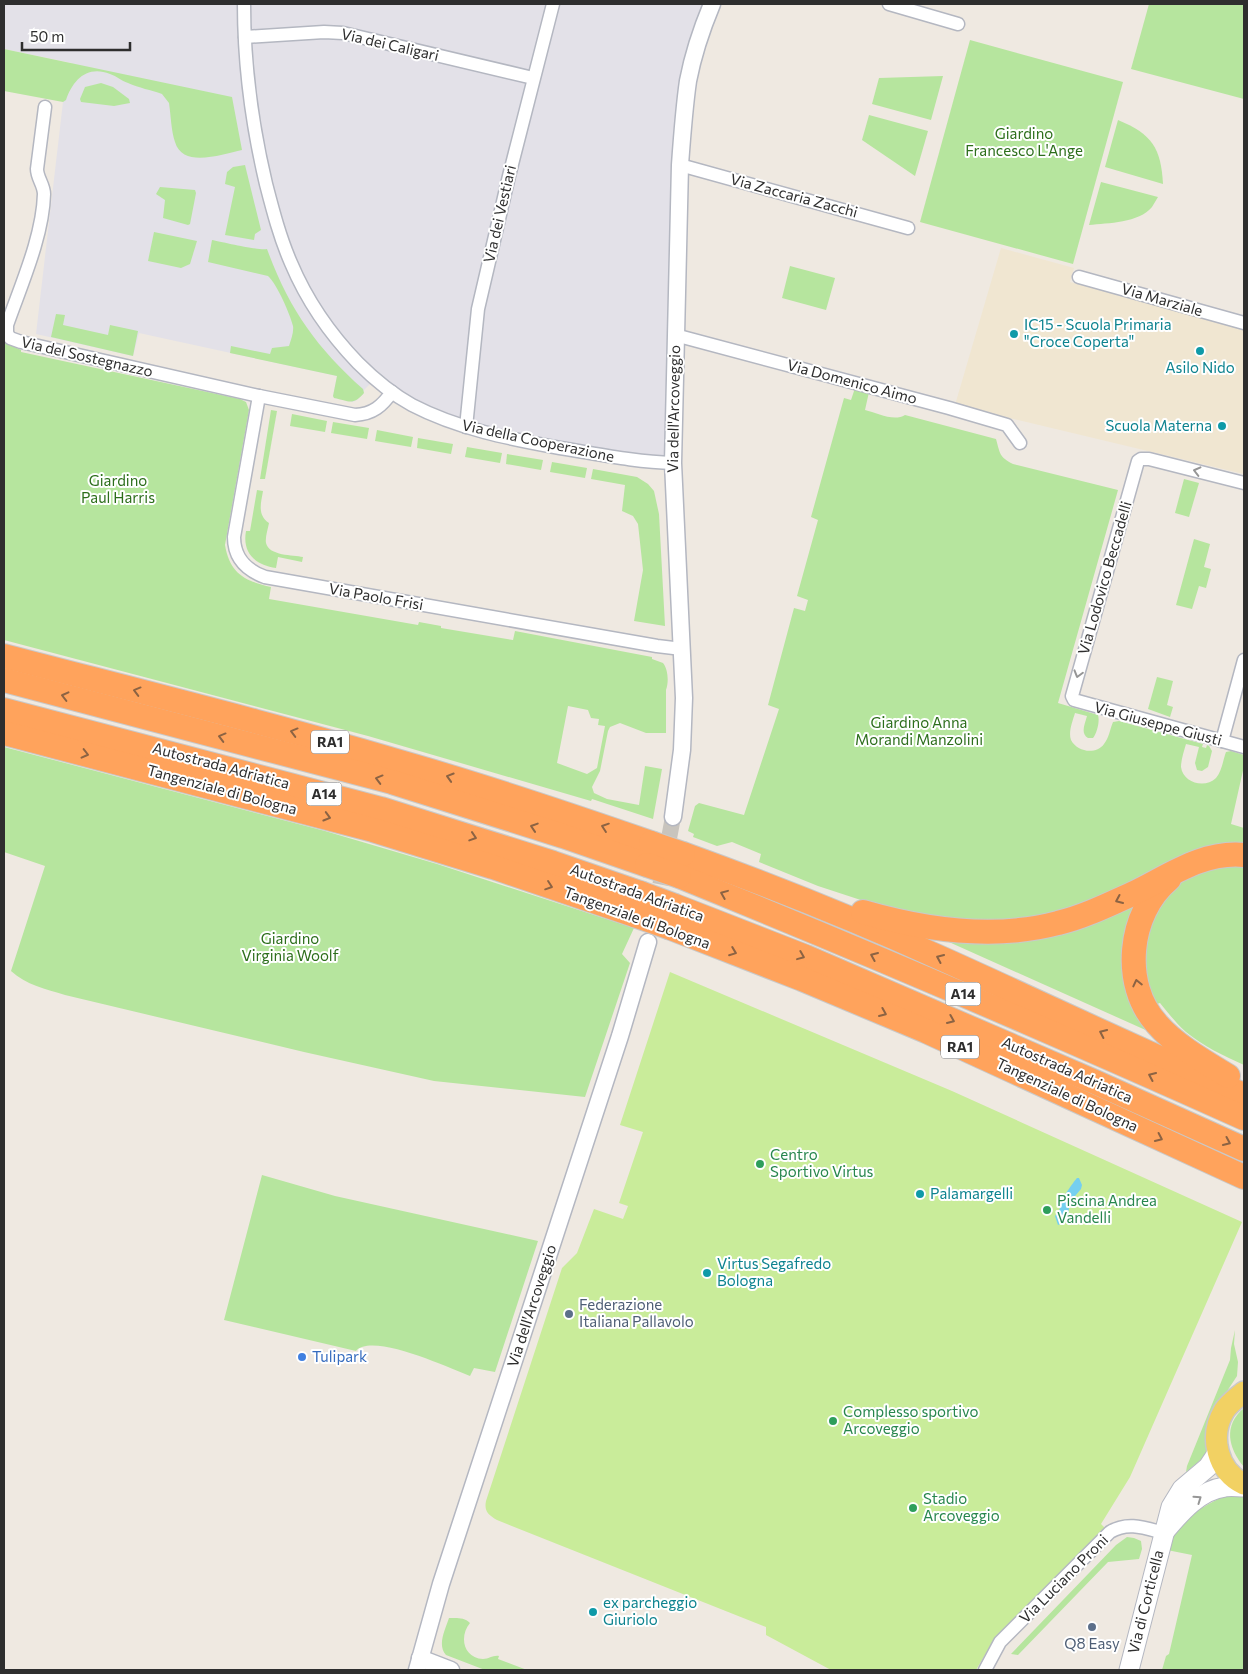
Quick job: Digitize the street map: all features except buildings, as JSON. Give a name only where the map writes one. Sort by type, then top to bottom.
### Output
[{"type":"highway","name":"RA1","points":[[4,656],[417,766],[533,802],[649,854],[689,864],[856,922],[936,956],[1108,1036],[1244,1095]]},
{"type":"highway","name":"Autostrada Adriatica","points":[[4,680],[392,782],[563,836],[649,854]]},
{"type":"highway","name":"Autostrada Adriatica","points":[[4,710],[380,809],[507,848],[638,905],[806,957],[1086,1078],[1244,1149]]},
{"type":"highway","name":"Tangenziale di Bologna","points":[[4,733],[372,830],[493,867],[638,905]]},
{"type":"highway","points":[[689,864],[879,917],[928,927],[978,932],[1026,930],[1059,923],[1100,908],[1196,862],[1218,855],[1244,855]]},
{"type":"highway","name":"Autostrada Adriatica","points":[[689,864],[826,935],[1244,1118]]},
{"type":"highway","points":[[1178,871],[1155,893],[1142,917],[1137,932],[1134,948],[1134,966],[1139,991],[1148,1013],[1157,1025],[1192,1053],[1244,1086]]},
{"type":"highway","name":"Tangenziale di Bologna","points":[[673,917],[802,979],[926,1031],[1244,1177]]},
{"type":"main road","points":[[1240,1392],[1225,1409],[1217,1430],[1216,1441],[1223,1464],[1230,1474],[1244,1486]]},
{"type":"main road","name":"Via di Corticella","points":[[1129,1670],[1171,1507],[1182,1489],[1208,1467],[1218,1452]]},
{"type":"main road","name":"Via di Corticella","points":[[1164,1533],[1176,1518],[1197,1499],[1214,1489],[1226,1486],[1244,1486]]},
{"type":"street","name":"Via della Cooperazione","points":[[244,4],[244,37],[250,97],[276,224],[291,264],[307,296],[332,334],[366,371],[392,392],[425,411],[466,427],[530,442],[634,460],[673,463]]},
{"type":"street","name":"Via dei Vestiari","points":[[466,427],[478,309],[552,4]]},
{"type":"street","name":"Via dell'Arcoveggio","points":[[673,817],[682,750],[684,698],[673,463],[680,166],[688,80],[712,4]]},
{"type":"street","points":[[889,4],[958,24]]},
{"type":"street","name":"Via dei Caligari","points":[[244,37],[324,32],[343,33],[533,78]]},
{"type":"street","name":"Via del Sostegnazzo","points":[[45,107],[37,169],[44,192],[42,221],[7,325],[8,336],[12,340],[259,396],[355,415],[380,407],[392,392]]},
{"type":"street","name":"Via Zaccaria Zacchi","points":[[680,166],[908,228]]},
{"type":"street","name":"Via Marziale","points":[[1079,277],[1244,323]]},
{"type":"street","name":"Via Domenico Aimo","points":[[675,335],[939,405],[1007,425],[1020,443]]},
{"type":"street","name":"Via Paolo Frisi","points":[[259,396],[234,537],[236,554],[247,569],[255,574],[648,645],[682,649]]},
{"type":"street","name":"Via Lodovico Beccadelli","points":[[1072,699],[1136,465],[1140,459],[1149,459],[1244,483]]},
{"type":"street","points":[[1222,741],[1244,660]]},
{"type":"street","name":"Via Giuseppe Giusti","points":[[1072,699],[1244,747]]},
{"type":"street","name":"Via dell'Arcoveggio","points":[[418,1664],[441,1584],[620,1036],[648,942]]},
{"type":"street","name":"Via Luciano Proni","points":[[985,1670],[1000,1642],[1089,1552],[1116,1529],[1135,1525],[1164,1533]]},
{"type":"street","points":[[418,1664],[451,1670]]},
{"type":"shaded area","points":[[4,4],[707,4],[686,54],[679,101],[673,463],[466,427],[375,379],[364,390],[363,394],[353,402],[334,398],[337,376],[139,333],[133,356],[36,334],[63,102],[72,63],[4,49]]},
{"type":"shaded area","points":[[1001,248],[1074,268],[1070,282],[1244,329],[1244,474],[955,405]]},
{"type":"green space","points":[[1149,4],[1244,4],[1244,99],[1131,69]]},
{"type":"green space","name":"Giardino Francesco L'Ange","points":[[970,40],[1123,82],[1073,264],[920,222]]},
{"type":"green space","points":[[4,49],[232,97],[242,150],[204,158],[186,155],[179,150],[175,142],[169,103],[162,94],[132,85],[102,72],[94,71],[82,76],[63,102],[4,91]]},
{"type":"green space","points":[[943,76],[931,120],[872,104],[879,78]]},
{"type":"green space","points":[[101,83],[113,87],[129,99],[130,103],[114,106],[81,102],[80,99],[85,87]]},
{"type":"green space","points":[[869,115],[928,131],[915,176],[862,140]]},
{"type":"green space","points":[[1118,120],[1139,131],[1152,144],[1160,161],[1163,184],[1105,167]]},
{"type":"green space","points":[[245,165],[261,230],[255,234],[254,240],[225,235],[235,187],[225,184],[227,172],[233,167]]},
{"type":"green space","points":[[1101,182],[1158,197],[1152,207],[1139,216],[1114,223],[1089,225]]},
{"type":"green space","points":[[160,187],[195,190],[190,224],[163,218],[165,200],[156,194]]},
{"type":"green space","points":[[154,232],[197,241],[190,264],[181,268],[148,261]]},
{"type":"green space","points":[[212,240],[249,248],[267,249],[285,290],[306,326],[331,358],[363,389],[364,393],[357,400],[350,402],[334,398],[337,376],[230,353],[231,346],[270,354],[272,348],[289,346],[293,326],[283,299],[268,276],[208,262]]},
{"type":"green space","points":[[790,266],[835,278],[826,310],[782,298]]},
{"type":"green space","points":[[56,314],[65,315],[63,325],[108,335],[110,325],[138,331],[133,356],[51,337]]},
{"type":"green space","name":"Giardino Paul Harris","points":[[4,342],[21,350],[21,352],[240,399],[246,402],[249,410],[225,545],[231,563],[240,575],[246,579],[271,587],[269,599],[418,625],[419,622],[441,626],[441,628],[513,640],[515,631],[652,657],[652,659],[663,663],[668,680],[666,690],[666,733],[646,733],[620,723],[610,727],[600,771],[592,787],[594,793],[607,799],[639,805],[645,766],[662,769],[653,819],[592,799],[591,801],[368,736],[4,640]],"holes":[[[568,706],[588,710],[591,718],[599,719],[598,725],[605,726],[597,768],[587,774],[557,763]]]},
{"type":"green space","name":"Giardino Anna Morandi Manzolini","points":[[855,388],[869,392],[865,410],[896,418],[905,415],[996,439],[1001,454],[1013,464],[1118,490],[1058,703],[1098,715],[1098,727],[1093,738],[1088,738],[1084,734],[1087,716],[1075,713],[1070,730],[1071,740],[1078,747],[1087,751],[1096,750],[1106,742],[1113,722],[1119,721],[1203,744],[1202,747],[1206,748],[1207,745],[1212,751],[1208,767],[1202,771],[1197,770],[1195,763],[1199,747],[1186,744],[1181,767],[1186,777],[1195,783],[1201,784],[1216,778],[1226,752],[1231,751],[1244,755],[1244,766],[1231,824],[1244,828],[1244,846],[1055,916],[969,924],[876,905],[818,886],[759,862],[761,854],[732,842],[717,846],[693,837],[694,834],[688,831],[695,806],[699,803],[744,815],[779,709],[768,705],[794,608],[805,611],[808,600],[797,596],[818,520],[811,517],[844,398],[851,400]]},
{"type":"green space","points":[[271,410],[277,411],[265,479],[260,479]]},
{"type":"green space","points":[[292,414],[327,421],[325,432],[290,426]]},
{"type":"green space","points":[[333,422],[369,428],[367,439],[331,433]]},
{"type":"green space","points":[[377,430],[413,437],[411,447],[375,441]]},
{"type":"green space","points":[[418,438],[453,444],[451,454],[417,448]]},
{"type":"green space","points":[[467,447],[502,453],[500,463],[465,457]]},
{"type":"green space","points":[[507,454],[543,460],[541,470],[506,464]]},
{"type":"green space","points":[[552,462],[587,468],[585,478],[550,472]]},
{"type":"green space","points":[[593,469],[637,477],[648,484],[654,491],[659,514],[665,626],[634,621],[643,570],[638,524],[633,516],[622,511],[625,485],[591,479]]},
{"type":"green space","points":[[1184,479],[1199,483],[1189,517],[1175,513]]},
{"type":"green space","points":[[257,490],[263,491],[261,513],[269,523],[266,536],[268,547],[276,553],[303,557],[302,562],[278,557],[276,568],[256,561],[248,552],[245,539],[246,531],[250,531]]},
{"type":"green space","points":[[1194,539],[1210,544],[1204,567],[1211,569],[1206,588],[1199,586],[1192,609],[1176,605]]},
{"type":"green space","points":[[1157,677],[1173,681],[1167,705],[1173,707],[1170,717],[1148,709]]},
{"type":"green space","name":"Giardino Virginia Woolf","points":[[4,747],[325,831],[437,864],[634,928],[622,954],[630,963],[585,1097],[434,1081],[65,995],[23,980],[11,971],[45,866],[4,852]]},
{"type":"green space","points":[[1244,865],[1244,1065],[1193,1037],[1179,1025],[1160,1003],[1157,1004],[1152,996],[1142,962],[1151,916],[1176,885],[1206,868]]},
{"type":"green space","points":[[1143,897],[1139,909],[1150,1032],[940,938]]},
{"type":"green space","name":"Complesso sportivo Arcoveggio","points":[[670,972],[952,1091],[1242,1222],[1130,1477],[1101,1524],[1106,1529],[992,1643],[976,1670],[831,1670],[766,1635],[766,1627],[497,1520],[486,1510],[486,1501],[562,1268],[577,1253],[594,1209],[623,1219],[628,1206],[619,1203],[643,1132],[620,1125]]},
{"type":"green space","points":[[262,1175],[335,1196],[538,1241],[495,1372],[474,1368],[470,1376],[394,1348],[365,1346],[356,1351],[224,1320]]},
{"type":"green space","points":[[1235,1330],[1234,1344],[1238,1362],[1237,1376],[1216,1408],[1208,1449],[1204,1457],[1186,1472],[1230,1360]]},
{"type":"green space","points":[[1244,1408],[1244,1467],[1234,1452],[1230,1437],[1233,1422]]},
{"type":"green space","points":[[1228,1494],[1244,1494],[1244,1670],[1162,1670],[1166,1656],[1169,1654],[1192,1555],[1167,1550],[1176,1531],[1186,1519]]},
{"type":"green space","points":[[1127,1537],[1141,1541],[1142,1549],[1139,1559],[1108,1562],[1018,1655],[1011,1654],[1116,1545]]},
{"type":"green space","points":[[449,1618],[463,1619],[470,1623],[464,1640],[467,1651],[471,1655],[483,1659],[499,1656],[498,1659],[527,1670],[485,1670],[446,1655],[443,1651],[442,1642]]},
{"type":"water","points":[[1077,1178],[1079,1178],[1082,1185],[1081,1189],[1070,1202],[1067,1221],[1058,1225],[1055,1216],[1060,1209],[1063,1198]]},
{"type":"tunnel","points":[[656,908],[673,817]]},
{"type":"place","name":"IC15 - Scuola Primaria \"Croce Coperta\"","points":[[1014,334]]},
{"type":"place","name":"Asilo Nido","points":[[1200,351]]},
{"type":"place","name":"Scuola Materna","points":[[1222,426]]},
{"type":"place","name":"Centro Sportivo Virtus","points":[[760,1164]]},
{"type":"place","name":"Palamargelli","points":[[920,1194]]},
{"type":"place","name":"Piscina Andrea Vandelli","points":[[1047,1210]]},
{"type":"place","name":"Virtus Segafredo Bologna","points":[[707,1273]]},
{"type":"place","name":"Federazione Italiana Pallavolo","points":[[569,1314]]},
{"type":"place","name":"Tulipark","points":[[302,1357]]},
{"type":"place","name":"Complesso sportivo Arcoveggio","points":[[833,1421]]},
{"type":"place","name":"Stadio Arcoveggio","points":[[913,1508]]},
{"type":"place","name":"ex parcheggio Giuriolo","points":[[593,1612]]},
{"type":"place","name":"Q8 Easy","points":[[1092,1627]]}]
